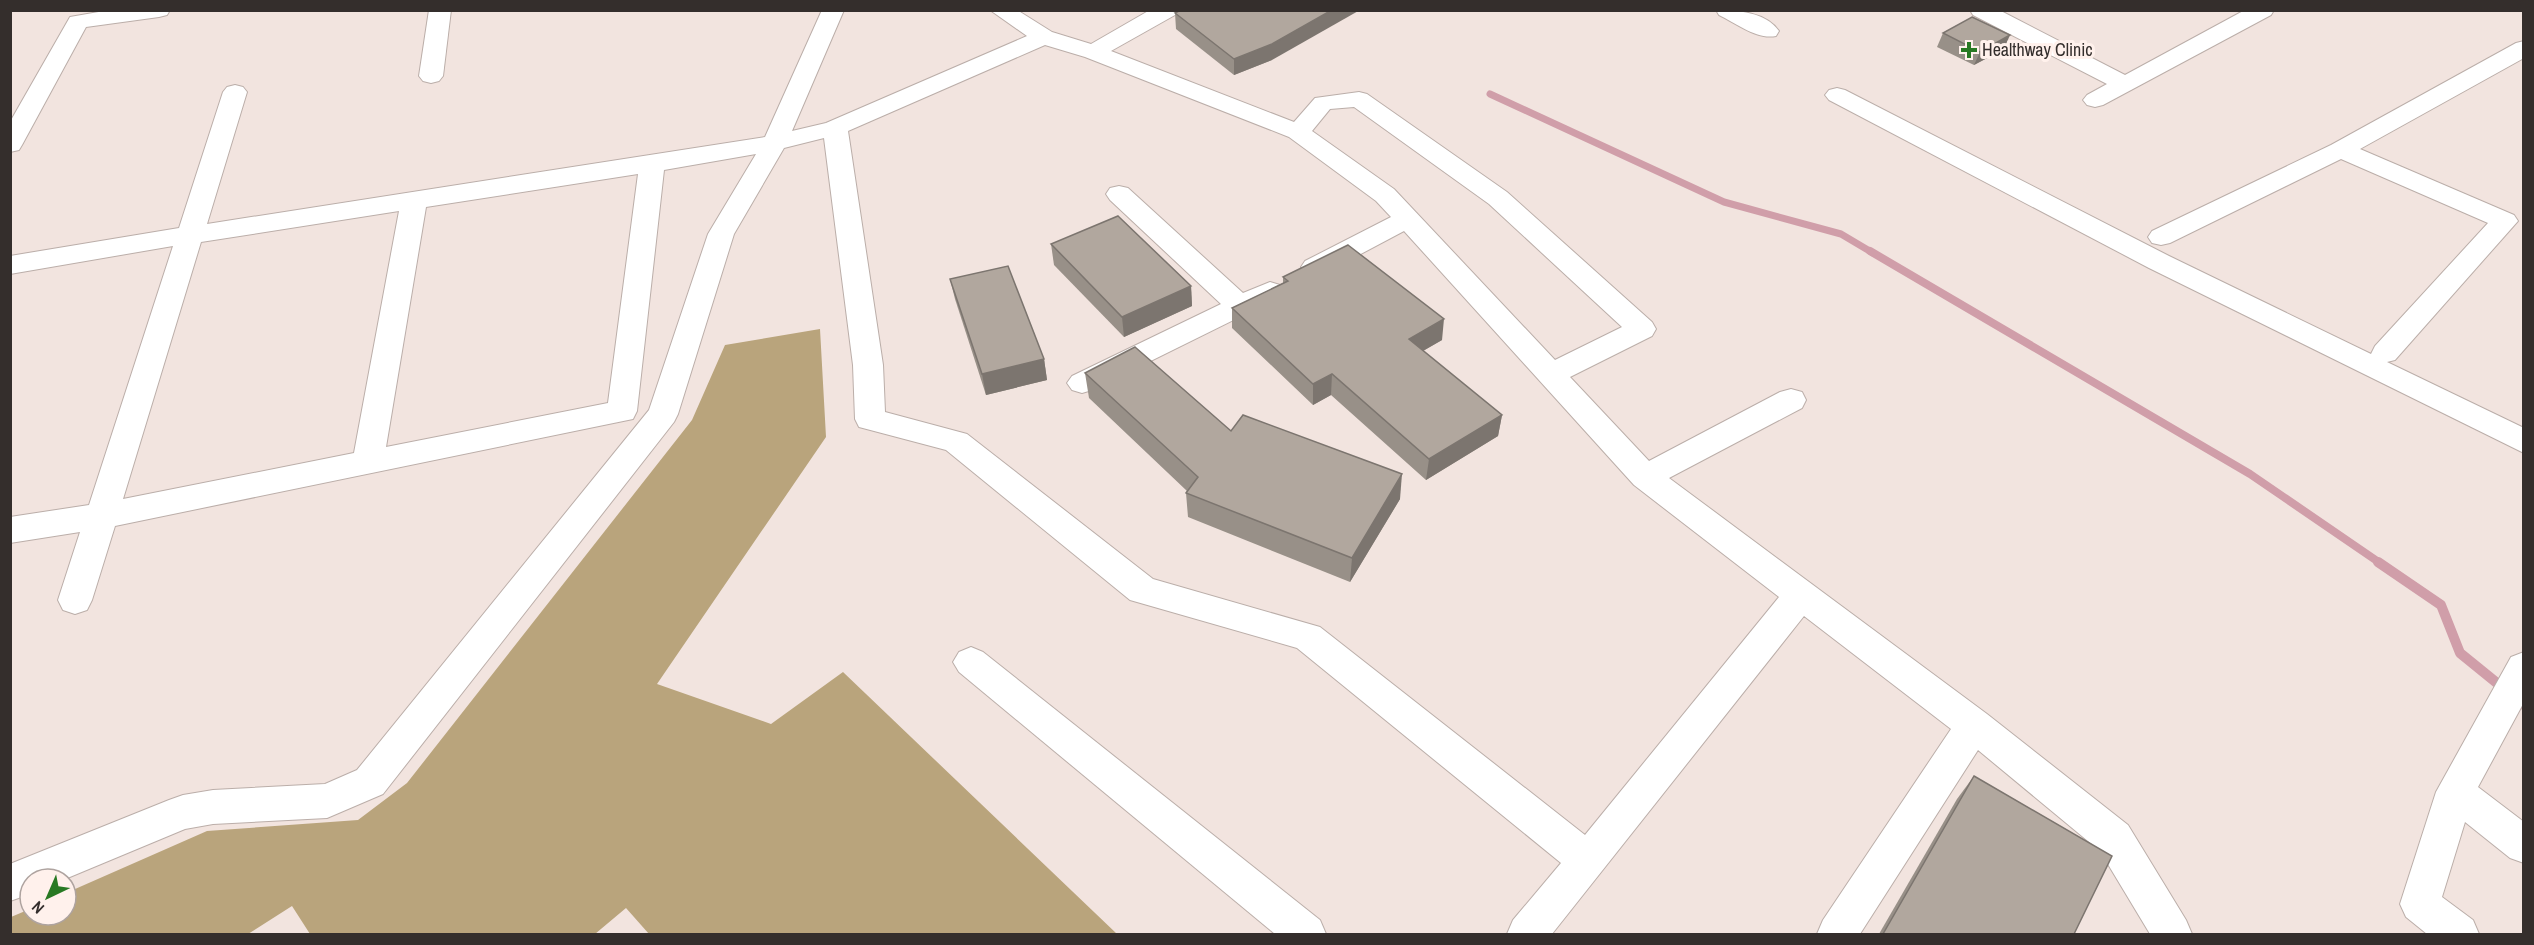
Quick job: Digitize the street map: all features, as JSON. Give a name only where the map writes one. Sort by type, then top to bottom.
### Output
[{"type":"street","points":[[10,145],[78,22],[159,10]]},
{"type":"street","points":[[431,75],[440,10]]},
{"type":"street","points":[[10,883],[183,812],[213,807],[327,801],[370,782],[663,414],[721,234],[776,143],[833,10]]},
{"type":"street","points":[[1001,10],[1044,37],[1092,52],[1298,132],[1385,195],[1645,477],[1974,725],[2114,838],[2172,934]]},
{"type":"street","points":[[1122,10],[1145,23]]},
{"type":"street","points":[[1092,52],[1167,10]]},
{"type":"street","points":[[1727,10],[1768,31]]},
{"type":"street","points":[[1982,10],[2020,20],[2125,84]]},
{"type":"street","points":[[2095,100],[2264,10]]},
{"type":"street","points":[[10,265],[776,143],[835,128],[1044,37]]},
{"type":"street","points":[[2160,237],[2340,150],[2523,48]]},
{"type":"street","points":[[75,600],[235,92]]},
{"type":"street","points":[[1837,95],[2159,262],[2523,442]]},
{"type":"street","points":[[1298,132],[1323,103],[1359,99],[1498,198],[1642,329],[1550,375]]},
{"type":"street","points":[[835,128],[868,365],[870,418],[956,442],[1142,590],[1308,637],[1588,861]]},
{"type":"street","points":[[2340,150],[2514,225],[2385,354]]},
{"type":"street","points":[[10,530],[101,516],[622,411],[652,164]]},
{"type":"street","points":[[1119,194],[1240,306]]},
{"type":"street","points":[[368,462],[414,201]]},
{"type":"street","points":[[1082,383],[1240,306],[1407,219]]},
{"type":"street","points":[[1645,477],[1791,400]]},
{"type":"street","points":[[1527,934],[1801,595]]},
{"type":"street","points":[[971,662],[1306,934]]},
{"type":"street","points":[[2458,934],[2420,904],[2455,792],[2523,667]]},
{"type":"street","points":[[1837,934],[1974,725]]},
{"type":"street","points":[[2455,792],[2523,846]]},
{"type":"shaded area","points":[[820,329],[826,437],[657,684],[771,724],[843,672],[1117,934],[649,934],[626,908],[595,934],[310,934],[292,906],[248,934],[11,934],[11,917],[18,914],[18,927],[78,927],[78,888],[207,831],[358,820],[407,783],[692,420],[725,345]]},
{"type":"building","points":[[1181,10],[1332,10],[1272,44],[1234,59],[1175,13]]},
{"type":"building","points":[[1972,17],[2010,35],[1980,52],[1943,33]]},
{"type":"building","points":[[1118,216],[1191,286],[1122,317],[1051,244]]},
{"type":"building","points":[[1348,245],[1444,319],[1409,339],[1502,415],[1429,459],[1332,374],[1313,384],[1232,308],[1288,281],[1283,277]]},
{"type":"building","points":[[1008,266],[1044,359],[982,374],[950,279]]},
{"type":"building","points":[[1135,347],[1231,431],[1243,415],[1402,474],[1352,558],[1186,493],[1198,477],[1085,373]]},
{"type":"building","points":[[1974,776],[2112,856],[2074,934],[1883,934]]},
{"type":"waterway","points":[[1490,94],[1724,202],[1841,234],[1873,253]]},
{"type":"waterway","points":[[1870,251],[2250,474],[2380,563]]},
{"type":"waterway","points":[[2378,562],[2441,605],[2460,653],[2524,705]]},
{"type":"place","name":"Healthway Clinic","points":[[1969,50]]}]
